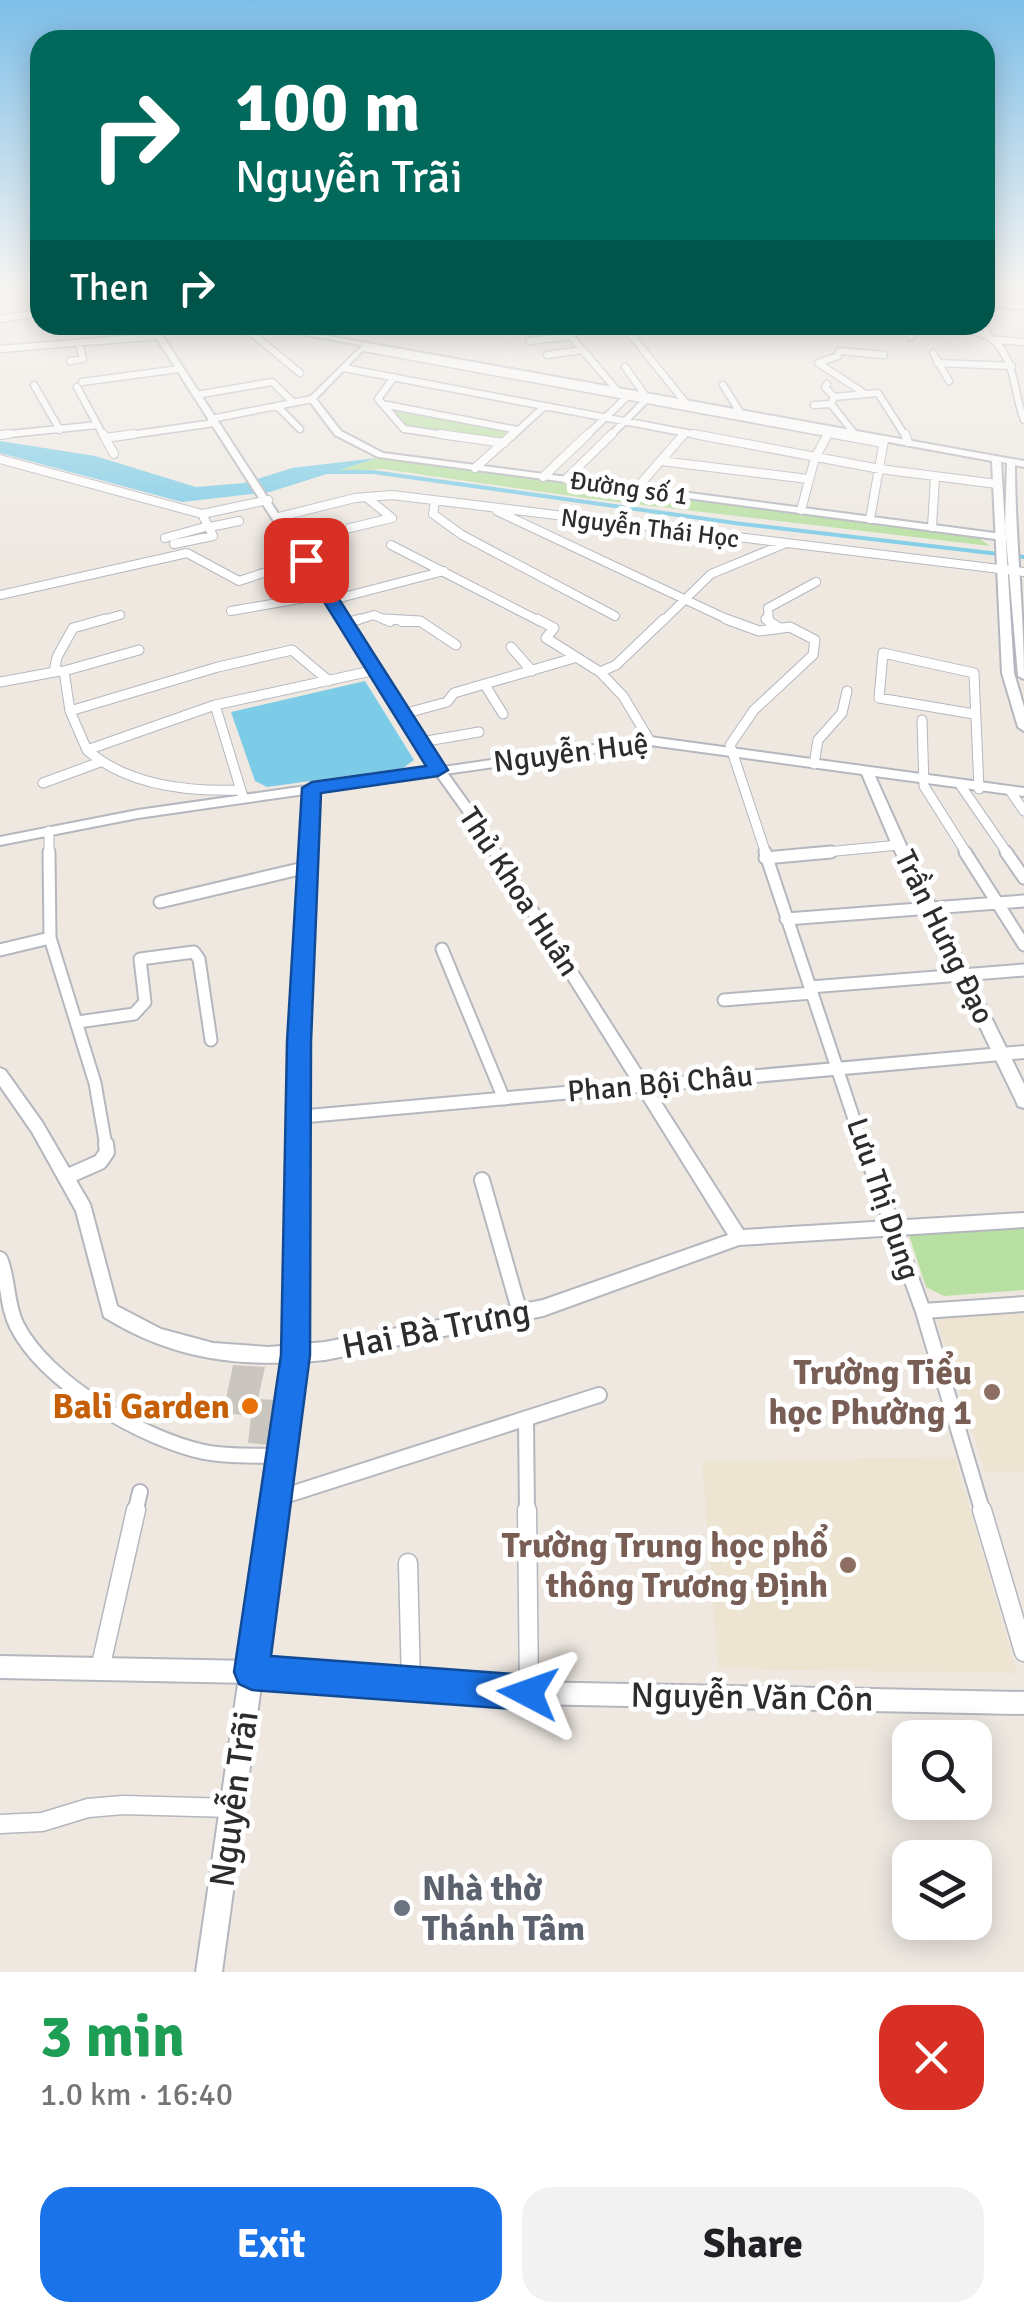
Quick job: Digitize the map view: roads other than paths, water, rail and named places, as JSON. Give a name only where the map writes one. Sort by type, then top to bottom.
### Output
[{"type":"main road","points":[[186,380],[212,421]]},
{"type":"main road","points":[[559,380],[1024,464]]},
{"type":"main road","name":"Thủ Khoa Huân","points":[[212,421],[279,517],[438,770]]},
{"type":"main road","points":[[996,458],[998,540],[1010,568],[1024,673]]},
{"type":"main road","points":[[1011,462],[1008,670],[1024,727]]},
{"type":"main road","name":"Nguyễn Huệ","points":[[0,841],[243,794],[650,742],[1018,792]]},
{"type":"main road","name":"Trần Hưng Đạo","points":[[868,771],[899,845],[1024,1101]]},
{"type":"main road","name":"Nguyễn Trãi","points":[[209,1972],[296,1355],[297,1117],[312,788]]},
{"type":"street","points":[[110,380],[79,385],[114,454]]},
{"type":"street","points":[[105,438],[212,421],[312,398],[331,380]]},
{"type":"street","points":[[392,380],[378,395],[404,429],[504,442]]},
{"type":"street","points":[[406,380],[880,470],[997,484]]},
{"type":"street","points":[[466,390],[479,380]]},
{"type":"street","points":[[542,380],[629,395]]},
{"type":"street","points":[[608,380],[616,390]]},
{"type":"street","points":[[635,380],[647,397],[884,441],[870,519]]},
{"type":"street","points":[[667,380],[685,402]]},
{"type":"street","points":[[848,380],[864,393]]},
{"type":"street","points":[[1017,380],[1024,420]]},
{"type":"street","points":[[196,396],[272,382],[294,402]]},
{"type":"street","points":[[826,384],[854,433]]},
{"type":"street","points":[[34,385],[60,430]]},
{"type":"street","points":[[723,385],[740,412]]},
{"type":"street","points":[[814,405],[878,392],[902,424],[908,442]]},
{"type":"street","points":[[543,477],[629,395]]},
{"type":"street","points":[[566,479],[647,397]]},
{"type":"street","name":"Đường số 1","points":[[312,398],[338,434],[382,455],[932,527],[1011,541]]},
{"type":"street","points":[[382,404],[518,430]]},
{"type":"street","points":[[277,406],[300,429]]},
{"type":"street","points":[[475,468],[546,406]]},
{"type":"street","points":[[0,435],[97,425]]},
{"type":"street","points":[[636,489],[685,433]]},
{"type":"street","points":[[801,510],[815,458],[829,433]]},
{"type":"street","points":[[0,460],[202,514],[267,499]]},
{"type":"street","points":[[662,460],[808,480]]},
{"type":"street","points":[[932,527],[935,477]]},
{"type":"street","name":"Nguyễn Thái Học","points":[[279,517],[366,496],[392,495],[1010,568]]},
{"type":"street","points":[[350,528],[392,518],[366,496]]},
{"type":"street","points":[[435,502],[433,514],[462,535],[615,616]]},
{"type":"street","points":[[497,510],[750,629],[790,628],[812,637],[814,654],[740,725],[731,740],[731,751]]},
{"type":"street","points":[[1010,510],[1024,512]]},
{"type":"street","points":[[174,544],[213,536],[202,514]]},
{"type":"street","points":[[165,538],[239,521]]},
{"type":"street","points":[[1011,541],[1024,540]]},
{"type":"street","points":[[600,672],[616,665],[707,575],[746,560],[770,556],[784,544]]},
{"type":"street","points":[[391,545],[554,628],[546,638],[600,672],[623,696],[650,742]]},
{"type":"street","points":[[0,596],[183,553],[238,581],[306,560]]},
{"type":"street","points":[[232,612],[330,597],[445,570]]},
{"type":"street","points":[[778,628],[766,620],[768,608],[816,582]]},
{"type":"street","points":[[346,622],[374,615],[391,622],[420,621],[456,645]]},
{"type":"street","points":[[120,616],[73,628],[57,657],[70,711],[87,750],[100,762],[127,774],[187,788],[243,794],[215,706]]},
{"type":"street","points":[[511,647],[532,671]]},
{"type":"street","points":[[0,682],[59,672],[139,650]]},
{"type":"street","points":[[70,711],[218,666],[292,650],[329,681]]},
{"type":"street","points":[[974,714],[879,698],[883,654],[974,673],[979,789]]},
{"type":"street","points":[[403,714],[444,703],[454,693],[574,658]]},
{"type":"street","points":[[87,750],[215,706],[376,670]]},
{"type":"street","points":[[1008,670],[1024,673]]},
{"type":"street","points":[[484,685],[503,714]]},
{"type":"street","points":[[814,764],[818,740],[832,730],[848,691]]},
{"type":"street","points":[[922,720],[924,780],[1024,945]]},
{"type":"street","points":[[421,742],[480,732]]},
{"type":"street","name":"Lưu Thị Dung","points":[[731,751],[890,1226],[923,1311],[1024,1652]]},
{"type":"street","points":[[43,783],[100,762]]},
{"type":"street","name":"Thủ Khoa Huân","points":[[438,770],[475,820],[739,1238]]},
{"type":"street","points":[[961,786],[1024,878]]},
{"type":"street","points":[[1018,792],[1024,811]]},
{"type":"street","points":[[48,831],[50,938],[96,1083],[107,1152],[100,1162],[66,1177]]},
{"type":"street","points":[[766,858],[899,845]]},
{"type":"street","points":[[160,902],[308,867]]},
{"type":"street","points":[[786,918],[1024,901]]},
{"type":"street","points":[[0,950],[50,938]]},
{"type":"street","points":[[442,948],[504,1098]]},
{"type":"street","points":[[78,1022],[134,1014],[146,1002],[140,959],[194,952],[199,959],[212,1040]]},
{"type":"street","points":[[724,1000],[1024,970]]},
{"type":"street","name":"Phan Bội Châu","points":[[297,1117],[1024,1052]]},
{"type":"street","name":"Hai Bà Trưng","points":[[0,1074],[84,1209],[110,1311],[151,1337],[214,1352],[296,1355],[520,1313],[568,1300],[739,1238],[1024,1220]]},
{"type":"street","points":[[482,1180],[520,1313]]},
{"type":"street","points":[[0,1259],[17,1326],[44,1363],[116,1413],[162,1436],[204,1452],[281,1456]]},
{"type":"street","points":[[923,1311],[1024,1304]]},
{"type":"street","points":[[276,1499],[599,1395]]},
{"type":"street","points":[[526,1419],[528,1693]]},
{"type":"street","points":[[100,1669],[140,1492]]},
{"type":"street","points":[[408,1563],[411,1684]]},
{"type":"street","name":"Nguyễn Văn Côn","points":[[0,1667],[252,1672],[528,1693],[1024,1703]]},
{"type":"street","points":[[0,1824],[42,1822],[88,1808],[124,1804],[232,1808]]},
{"type":"water","points":[[0,441],[95,456],[196,487],[244,483],[292,468],[377,458],[270,492],[182,502],[0,453]]},
{"type":"water","points":[[365,681],[414,760],[403,768],[267,787],[255,781],[231,712]]},
{"type":"waterway","points":[[324,472],[373,472],[742,524],[1024,557]]},
{"type":"place","name":"Trường Tiểu học Phường 1","points":[[992,1392]]},
{"type":"place","name":"Bali Garden","points":[[250,1406]]},
{"type":"place","name":"Trường Trung học phổ thông Trương Định","points":[[848,1565]]},
{"type":"place","name":"Nhà thờ Thánh Tâm","points":[[402,1908]]}]
